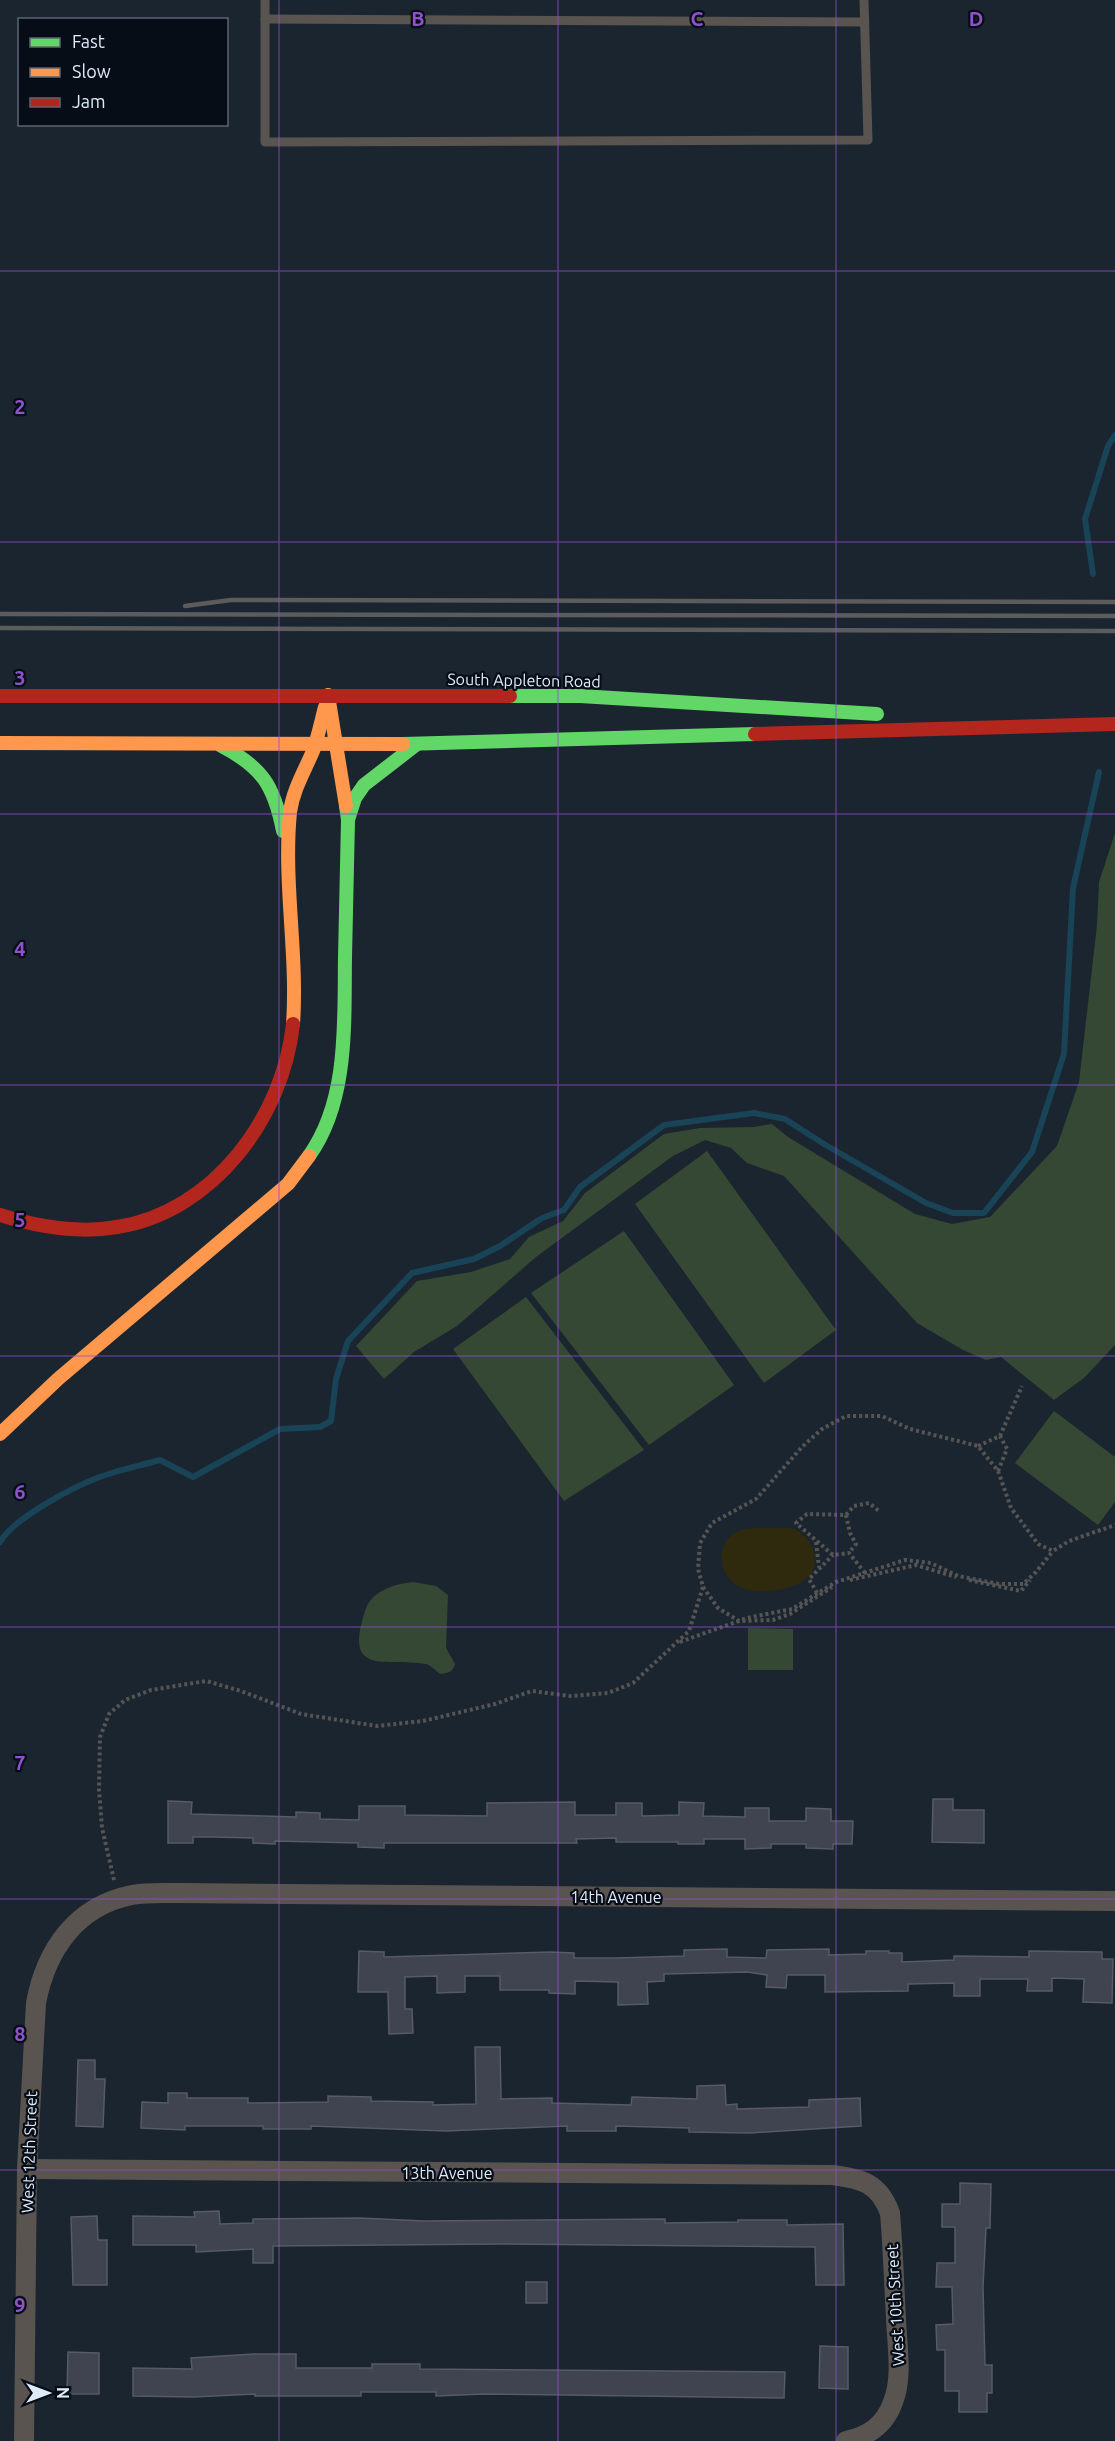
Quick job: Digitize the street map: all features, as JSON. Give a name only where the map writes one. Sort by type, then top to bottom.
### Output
[{"type":"main road","points":[[0,1215],[24,1224],[66,1231],[110,1229],[151,1219],[172,1209],[206,1186],[235,1159],[264,1121],[286,1064],[295,997],[290,864],[292,801],[316,742],[328,695]]},
{"type":"main road","points":[[0,1434],[58,1379],[288,1184],[319,1141],[334,1099],[343,1046],[348,820],[328,695]]},
{"type":"main road","name":"South Appleton Road","points":[[0,696],[580,696],[1046,724]]},
{"type":"main road","name":"South Appleton Road","points":[[0,743],[417,744],[1046,724],[1115,724]]},
{"type":"main road","points":[[348,820],[355,798],[364,785],[417,744]]},
{"type":"main road","points":[[220,745],[243,756],[262,772],[275,793],[290,864]]},
{"type":"street","name":"14th Avenue","points":[[118,1899],[134,1894],[191,1893],[1115,1901]]},
{"type":"street","name":"West 12th Street","points":[[24,2441],[27,2169],[36,2003],[40,1980],[49,1958],[69,1930],[96,1908],[118,1899]]},
{"type":"street","name":"13th Avenue","points":[[27,2169],[833,2175],[866,2182]]},
{"type":"street","name":"West 10th Street","points":[[846,2441],[863,2437],[874,2431],[894,2400],[898,2368],[890,2213],[885,2200],[874,2187],[866,2182]]},
{"type":"lane","points":[[265,0],[265,142],[868,140],[864,0]]},
{"type":"lane","points":[[265,19],[863,22]]},
{"type":"path","points":[[978,1446],[1000,1436],[1022,1386]]},
{"type":"path","points":[[1053,1551],[1038,1544],[1011,1508],[998,1471],[978,1446],[910,1429],[882,1416],[846,1416],[822,1429],[802,1447],[756,1499],[712,1523],[700,1543],[698,1569],[703,1587],[718,1608],[739,1621],[773,1620],[790,1614],[837,1583],[916,1565],[986,1585],[1021,1591],[1053,1551],[1069,1541],[1115,1525]]},
{"type":"path","points":[[998,1471],[1007,1449],[1000,1436]]},
{"type":"path","points":[[833,1555],[796,1523],[807,1514],[846,1515],[854,1506],[869,1503],[879,1510]]},
{"type":"path","points":[[817,1593],[809,1579],[833,1555],[849,1552],[856,1544],[850,1533],[846,1515]]},
{"type":"path","points":[[816,1541],[819,1567]]},
{"type":"path","points":[[849,1552],[866,1573]]},
{"type":"path","points":[[677,1642],[739,1621],[792,1609],[836,1582],[905,1560],[931,1563],[958,1576],[999,1584],[1023,1584],[1036,1572]]},
{"type":"path","points":[[118,1899],[102,1828],[99,1790],[100,1737],[109,1714],[124,1700],[151,1690],[206,1681],[241,1691],[301,1714],[376,1726],[423,1721],[485,1707],[532,1691],[570,1696],[608,1693],[633,1683],[689,1631],[703,1587]]},
{"type":"green space","points":[[1115,833],[1115,1345],[1084,1378],[1054,1400],[1001,1357],[986,1360],[963,1350],[917,1323],[784,1176],[747,1163],[731,1148],[705,1140],[673,1156],[536,1257],[457,1326],[414,1352],[384,1379],[356,1346],[417,1281],[471,1272],[510,1259],[529,1237],[563,1221],[585,1193],[664,1134],[700,1128],[753,1127],[772,1124],[788,1137],[915,1214],[952,1224],[990,1217],[1057,1146],[1079,1082],[1097,925],[1099,882]]},
{"type":"green space","points":[[707,1151],[836,1330],[764,1383],[635,1204]]},
{"type":"green space","points":[[624,1231],[734,1385],[649,1445],[531,1293]]},
{"type":"green space","points":[[526,1297],[644,1450],[564,1501],[453,1349]]},
{"type":"green space","points":[[1054,1411],[1115,1457],[1115,1502],[1098,1525],[1015,1463]]},
{"type":"green space","points":[[413,1582],[436,1586],[448,1595],[446,1648],[455,1664],[448,1673],[441,1674],[426,1664],[372,1660],[364,1655],[360,1647],[360,1632],[365,1611],[372,1598],[391,1587]]},
{"type":"green space","points":[[748,1628],[793,1629],[793,1670],[748,1670]]},
{"type":"sand","points":[[791,1528],[803,1534],[814,1552],[814,1565],[807,1578],[781,1590],[751,1591],[735,1585],[724,1571],[722,1562],[724,1546],[729,1538],[740,1530]]},
{"type":"building","points":[[933,1799],[953,1799],[953,1810],[984,1810],[984,1843],[932,1842]]},
{"type":"building","points":[[168,1801],[192,1802],[191,1814],[296,1817],[296,1812],[320,1813],[320,1819],[359,1820],[359,1806],[405,1806],[405,1815],[487,1816],[487,1803],[575,1802],[575,1815],[616,1815],[616,1803],[642,1803],[642,1816],[679,1815],[679,1802],[704,1803],[703,1816],[745,1817],[745,1808],[769,1808],[769,1821],[806,1821],[806,1808],[831,1809],[831,1821],[853,1821],[852,1844],[833,1844],[833,1849],[806,1848],[806,1844],[771,1844],[771,1848],[745,1849],[745,1839],[704,1839],[704,1844],[678,1844],[678,1842],[616,1842],[616,1838],[576,1839],[577,1843],[384,1843],[384,1848],[358,1847],[358,1843],[275,1841],[275,1844],[253,1843],[253,1838],[213,1837],[193,1837],[193,1843],[168,1843]]},
{"type":"building","points":[[727,1949],[727,1957],[766,1958],[767,1950],[829,1949],[829,1955],[889,1951],[889,1953],[902,1953],[902,1962],[954,1960],[954,1956],[1029,1957],[1029,1951],[1102,1952],[1102,1959],[1113,1959],[1112,2003],[1083,2002],[1084,1979],[1052,1978],[1052,1991],[1027,1991],[1028,1979],[980,1979],[980,1996],[954,1996],[954,1983],[908,1984],[908,1991],[825,1992],[825,1975],[787,1975],[786,1988],[766,1987],[767,1975],[747,1972],[664,1974],[664,1981],[647,1982],[648,2004],[618,2005],[618,1982],[575,1981],[575,1994],[549,1993],[549,1990],[500,1990],[500,1976],[465,1976],[465,1992],[437,1993],[437,1976],[405,1977],[405,2009],[412,2009],[413,2033],[389,2034],[388,1992],[358,1992],[359,1951],[384,1952],[384,1957],[550,1952],[574,1953],[574,1958],[617,1958],[684,1956],[684,1950]]},
{"type":"building","points":[[475,2047],[500,2047],[501,2099],[552,2098],[552,2103],[631,2105],[632,2097],[697,2099],[697,2086],[725,2085],[726,2105],[737,2104],[737,2109],[809,2107],[809,2100],[860,2098],[861,2126],[750,2133],[689,2132],[689,2128],[616,2126],[616,2131],[567,2131],[567,2126],[446,2131],[311,2126],[311,2129],[263,2129],[263,2126],[185,2126],[185,2130],[141,2128],[142,2102],[168,2103],[168,2093],[187,2093],[187,2098],[248,2098],[248,2103],[328,2102],[328,2096],[371,2097],[371,2101],[433,2102],[433,2105],[476,2104]]},
{"type":"building","points":[[78,2060],[95,2060],[95,2079],[105,2079],[103,2127],[76,2126]]},
{"type":"building","points":[[960,2183],[991,2184],[990,2228],[986,2228],[983,2287],[985,2365],[992,2365],[992,2393],[987,2393],[987,2412],[959,2412],[959,2391],[945,2391],[945,2350],[937,2350],[936,2325],[953,2324],[952,2287],[936,2287],[937,2263],[955,2263],[955,2227],[942,2227],[942,2204],[960,2204]]},
{"type":"building","points":[[219,2211],[220,2224],[253,2223],[253,2219],[360,2218],[424,2221],[665,2219],[665,2223],[787,2220],[787,2225],[843,2224],[844,2285],[816,2285],[815,2247],[499,2244],[273,2246],[273,2263],[253,2263],[253,2249],[196,2252],[196,2245],[133,2245],[133,2216],[195,2217],[194,2212]]},
{"type":"building","points":[[97,2216],[98,2240],[107,2240],[107,2285],[73,2285],[71,2217]]},
{"type":"building","points":[[526,2282],[547,2282],[547,2303],[526,2303]]},
{"type":"building","points":[[820,2346],[848,2347],[848,2389],[819,2388]]},
{"type":"building","points":[[68,2352],[99,2353],[99,2394],[67,2394]]},
{"type":"building","points":[[296,2354],[296,2368],[372,2368],[372,2364],[420,2364],[420,2369],[785,2372],[784,2398],[484,2394],[436,2396],[436,2392],[361,2392],[361,2396],[255,2396],[255,2394],[193,2397],[133,2396],[133,2368],[192,2369],[191,2358]]},
{"type":"waterway","points":[[1093,574],[1085,519],[1108,446],[1115,435]]},
{"type":"waterway","points":[[0,1542],[17,1524],[44,1505],[105,1475],[160,1460],[193,1477],[280,1429],[320,1427],[331,1421],[336,1379],[348,1341],[412,1273],[474,1259],[500,1246],[542,1218],[564,1210],[580,1187],[664,1125],[754,1113],[785,1119],[926,1203],[953,1213],[984,1213],[1032,1152],[1064,1054],[1073,888],[1099,772]]},
{"type":"railway","points":[[185,606],[231,600],[1115,602]]},
{"type":"railway","points":[[0,614],[1115,616]]},
{"type":"railway","points":[[0,628],[1115,631]]},
{"type":"traffic: fast","points":[[510,696],[580,696],[877,714]]},
{"type":"traffic: fast","points":[[403,744],[755,734]]},
{"type":"traffic: fast","points":[[348,820],[355,798],[364,785],[417,744]]},
{"type":"traffic: fast","points":[[220,745],[246,761],[264,779],[275,801],[283,831]]},
{"type":"traffic: fast","points":[[309,1156],[322,1134],[331,1110],[342,1060],[348,820],[346,806]]},
{"type":"traffic: slow","points":[[328,695],[346,806]]},
{"type":"traffic: slow","points":[[293,1024],[294,971],[288,865],[290,812],[296,789],[315,746],[325,707]]},
{"type":"traffic: slow","points":[[0,743],[403,744]]},
{"type":"traffic: slow","points":[[0,1434],[58,1379],[288,1184],[309,1156]]},
{"type":"traffic: jam","points":[[0,696],[510,696]]},
{"type":"traffic: jam","points":[[755,734],[1115,724]]},
{"type":"traffic: jam","points":[[0,1215],[58,1228],[102,1229],[152,1218],[184,1202],[212,1181],[237,1155],[258,1126],[275,1093],[287,1059],[293,1024]]}]
